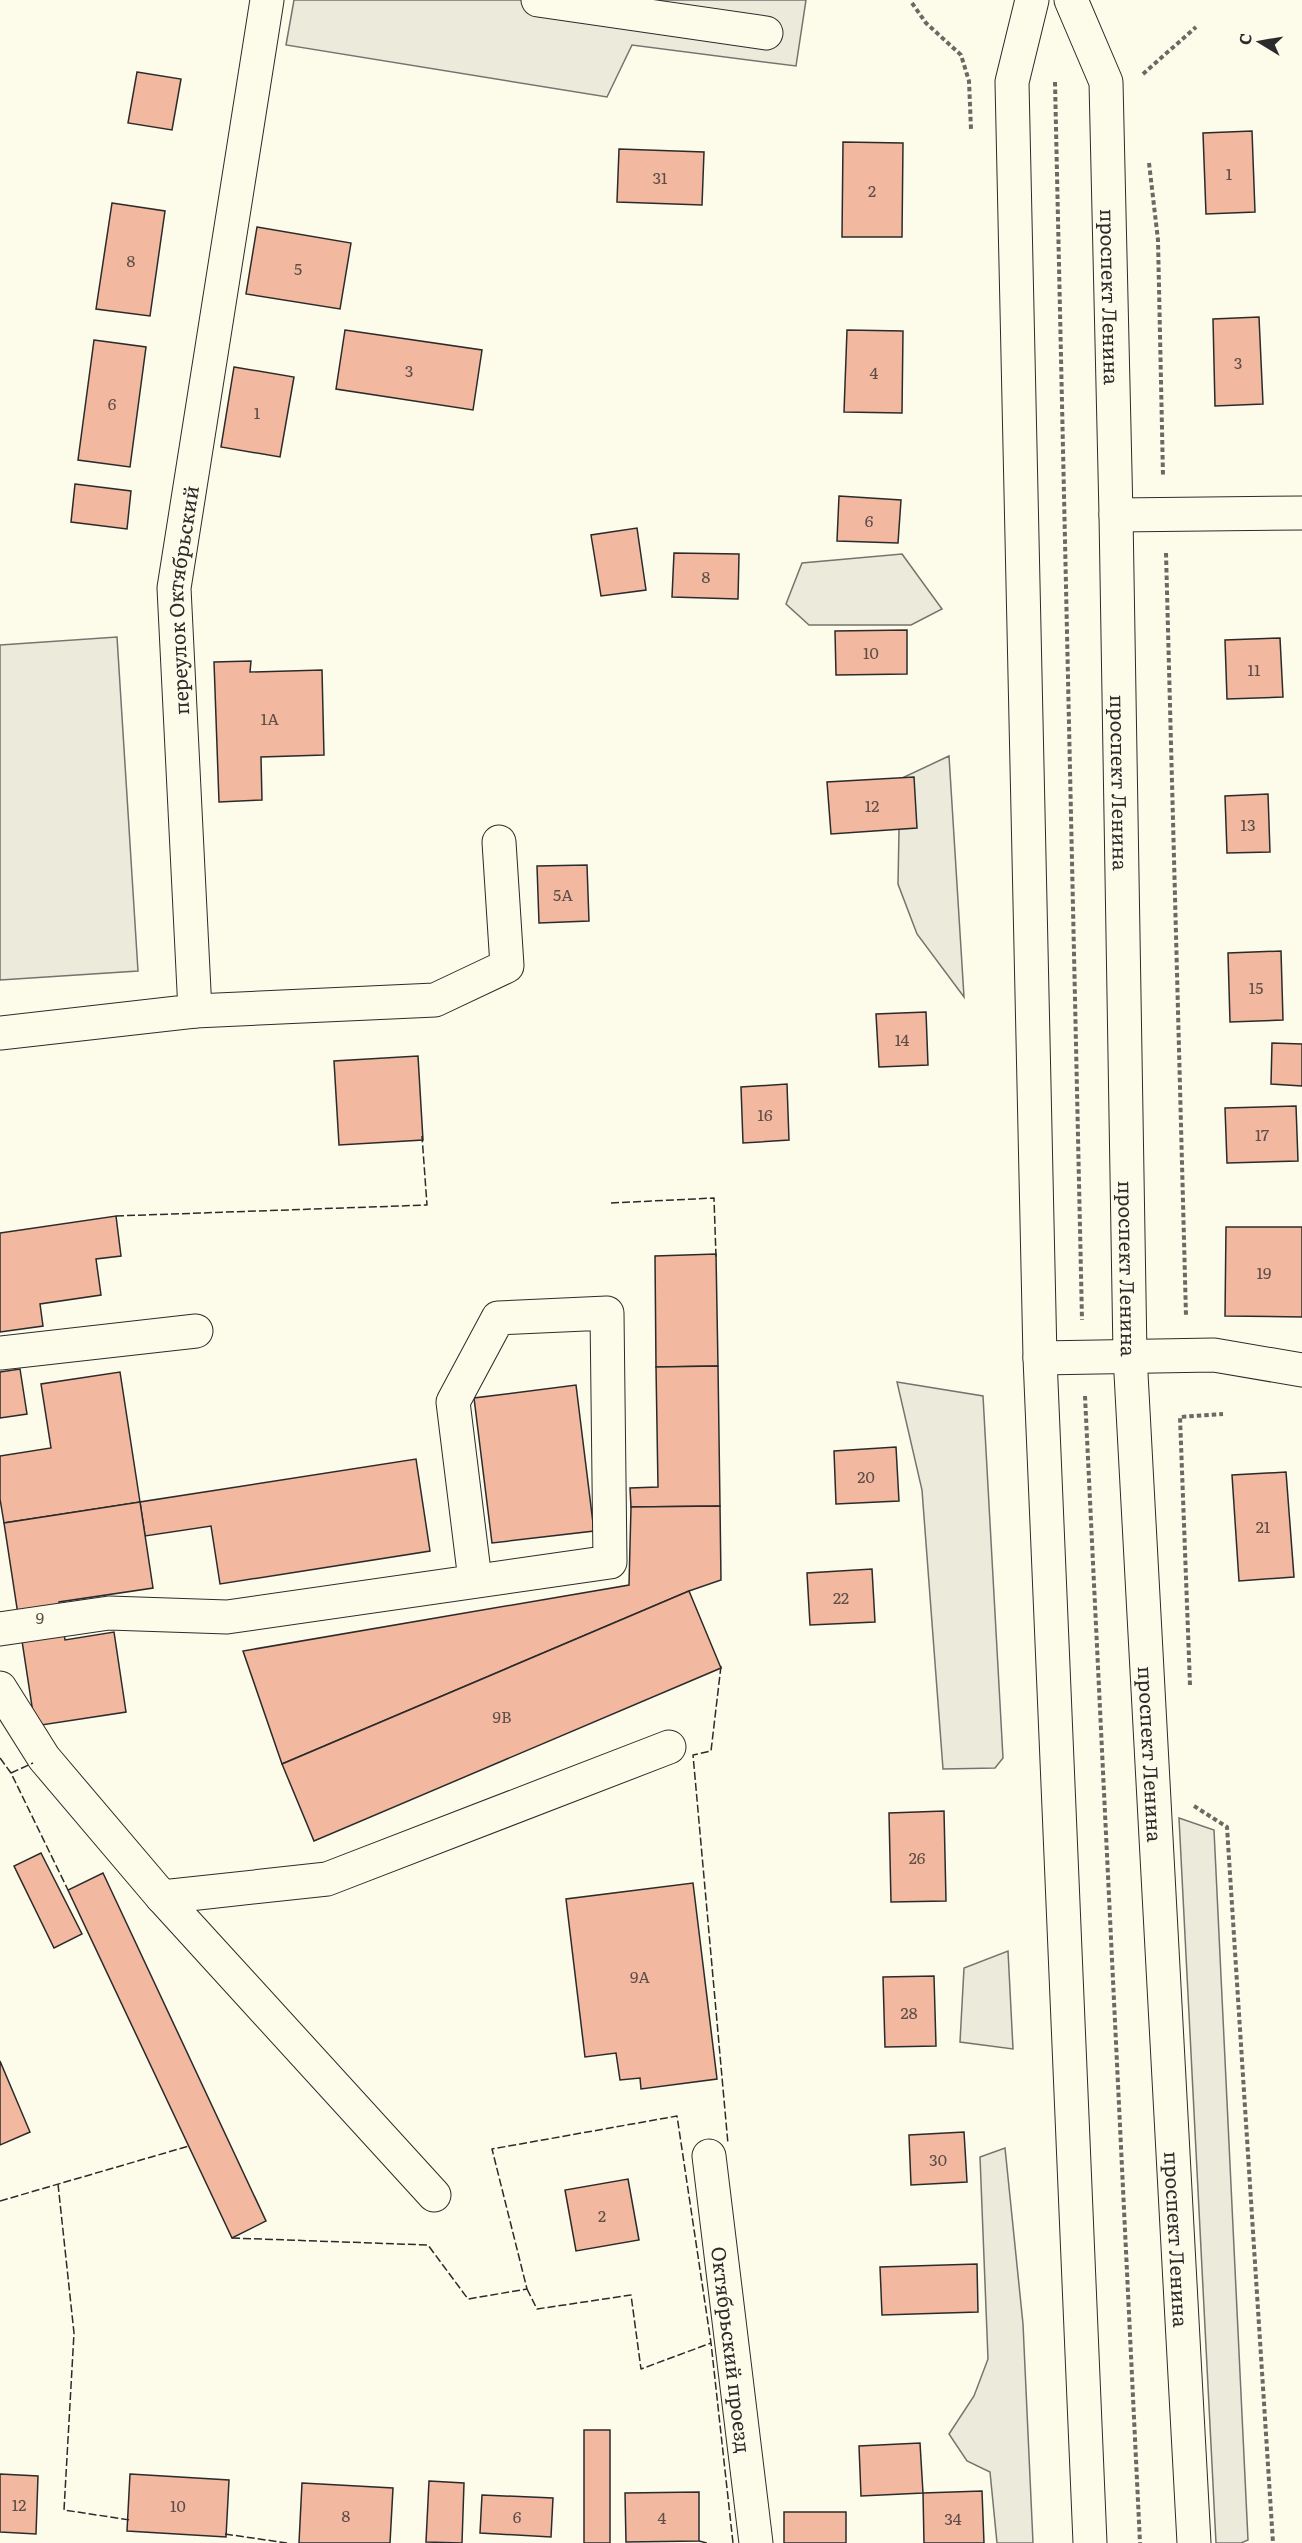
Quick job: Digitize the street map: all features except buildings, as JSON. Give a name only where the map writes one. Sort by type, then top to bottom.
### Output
[{"type":"street","name":"переулок Октябрьский","points":[[195,1011],[174,588],[267,0]]},
{"type":"street","points":[[538,0],[766,33]]},
{"type":"street","points":[[1032,0],[1012,82],[1040,1358],[1090,2543]]},
{"type":"street","name":"проспект Ленина","points":[[1071,0],[1106,82],[1116,514],[1130,1355],[1194,2543]]},
{"type":"street","points":[[1116,514],[1302,513]]},
{"type":"street","points":[[0,1033],[195,1011],[435,1000],[507,966],[499,842]]},
{"type":"street","points":[[0,1629],[109,1613],[227,1617],[610,1562],[607,1313],[498,1318],[453,1402],[476,1580]]},
{"type":"street","points":[[0,1353],[196,1331]]},
{"type":"street","points":[[1040,1358],[1214,1355],[1302,1370]]},
{"type":"street","points":[[0,1688],[44,1758],[162,1897],[434,2195]]},
{"type":"street","points":[[162,1897],[327,1879],[669,1747]]},
{"type":"street","name":"Октябрьский проезд","points":[[709,2156],[756,2543]]},
{"type":"path","points":[[912,3],[926,23],[961,55],[969,81]]},
{"type":"path","points":[[1140,77],[1196,27]]},
{"type":"path","points":[[1149,159],[1158,240],[1164,514],[1173,748],[1186,1319],[1194,1322]]},
{"type":"path","points":[[1190,1688],[1180,1417],[1223,1414]]},
{"type":"path","points":[[1194,1794],[1194,1806],[1227,1827],[1273,2543]]},
{"type":"shaded area","points":[[294,0],[806,0],[796,66],[632,45],[607,97],[286,45]]},
{"type":"shaded area","points":[[902,554],[942,609],[911,625],[809,625],[786,604],[802,563]]},
{"type":"shaded area","points":[[117,637],[138,971],[0,980],[0,645]]},
{"type":"shaded area","points":[[949,756],[964,997],[917,934],[898,884],[900,779]]},
{"type":"shaded area","points":[[897,1382],[983,1396],[1003,1758],[995,1768],[943,1769],[922,1490]]},
{"type":"shaded area","points":[[1179,1818],[1214,1830],[1248,2540],[1241,2543],[1216,2543]]},
{"type":"shaded area","points":[[1008,1951],[1013,2049],[960,2042],[964,1968]]},
{"type":"shaded area","points":[[1005,2148],[1023,2324],[1033,2543],[997,2543],[990,2472],[967,2461],[949,2434],[974,2396],[988,2359],[980,2157]]},
{"type":"fence","points":[[116,1216],[427,1205],[422,1136]]},
{"type":"fence","points":[[611,1203],[714,1198],[716,1257]]},
{"type":"fence","points":[[721,1666],[711,1751],[693,1755],[728,2144]]},
{"type":"fence","points":[[0,1758],[11,1773],[68,1890]]},
{"type":"fence","points":[[11,1773],[33,1763]]},
{"type":"fence","points":[[232,2238],[428,2245],[468,2299],[527,2289],[492,2149],[677,2116],[711,2343],[733,2543]]},
{"type":"fence","points":[[0,2201],[189,2146]]},
{"type":"fence","points":[[58,2184],[74,2333],[64,2510],[130,2520]]},
{"type":"fence","points":[[527,2289],[537,2309],[631,2295],[641,2369],[711,2343]]},
{"type":"fence","points":[[225,2534],[287,2543]]},
{"type":"fence","points":[[699,2541],[707,2543]]}]
